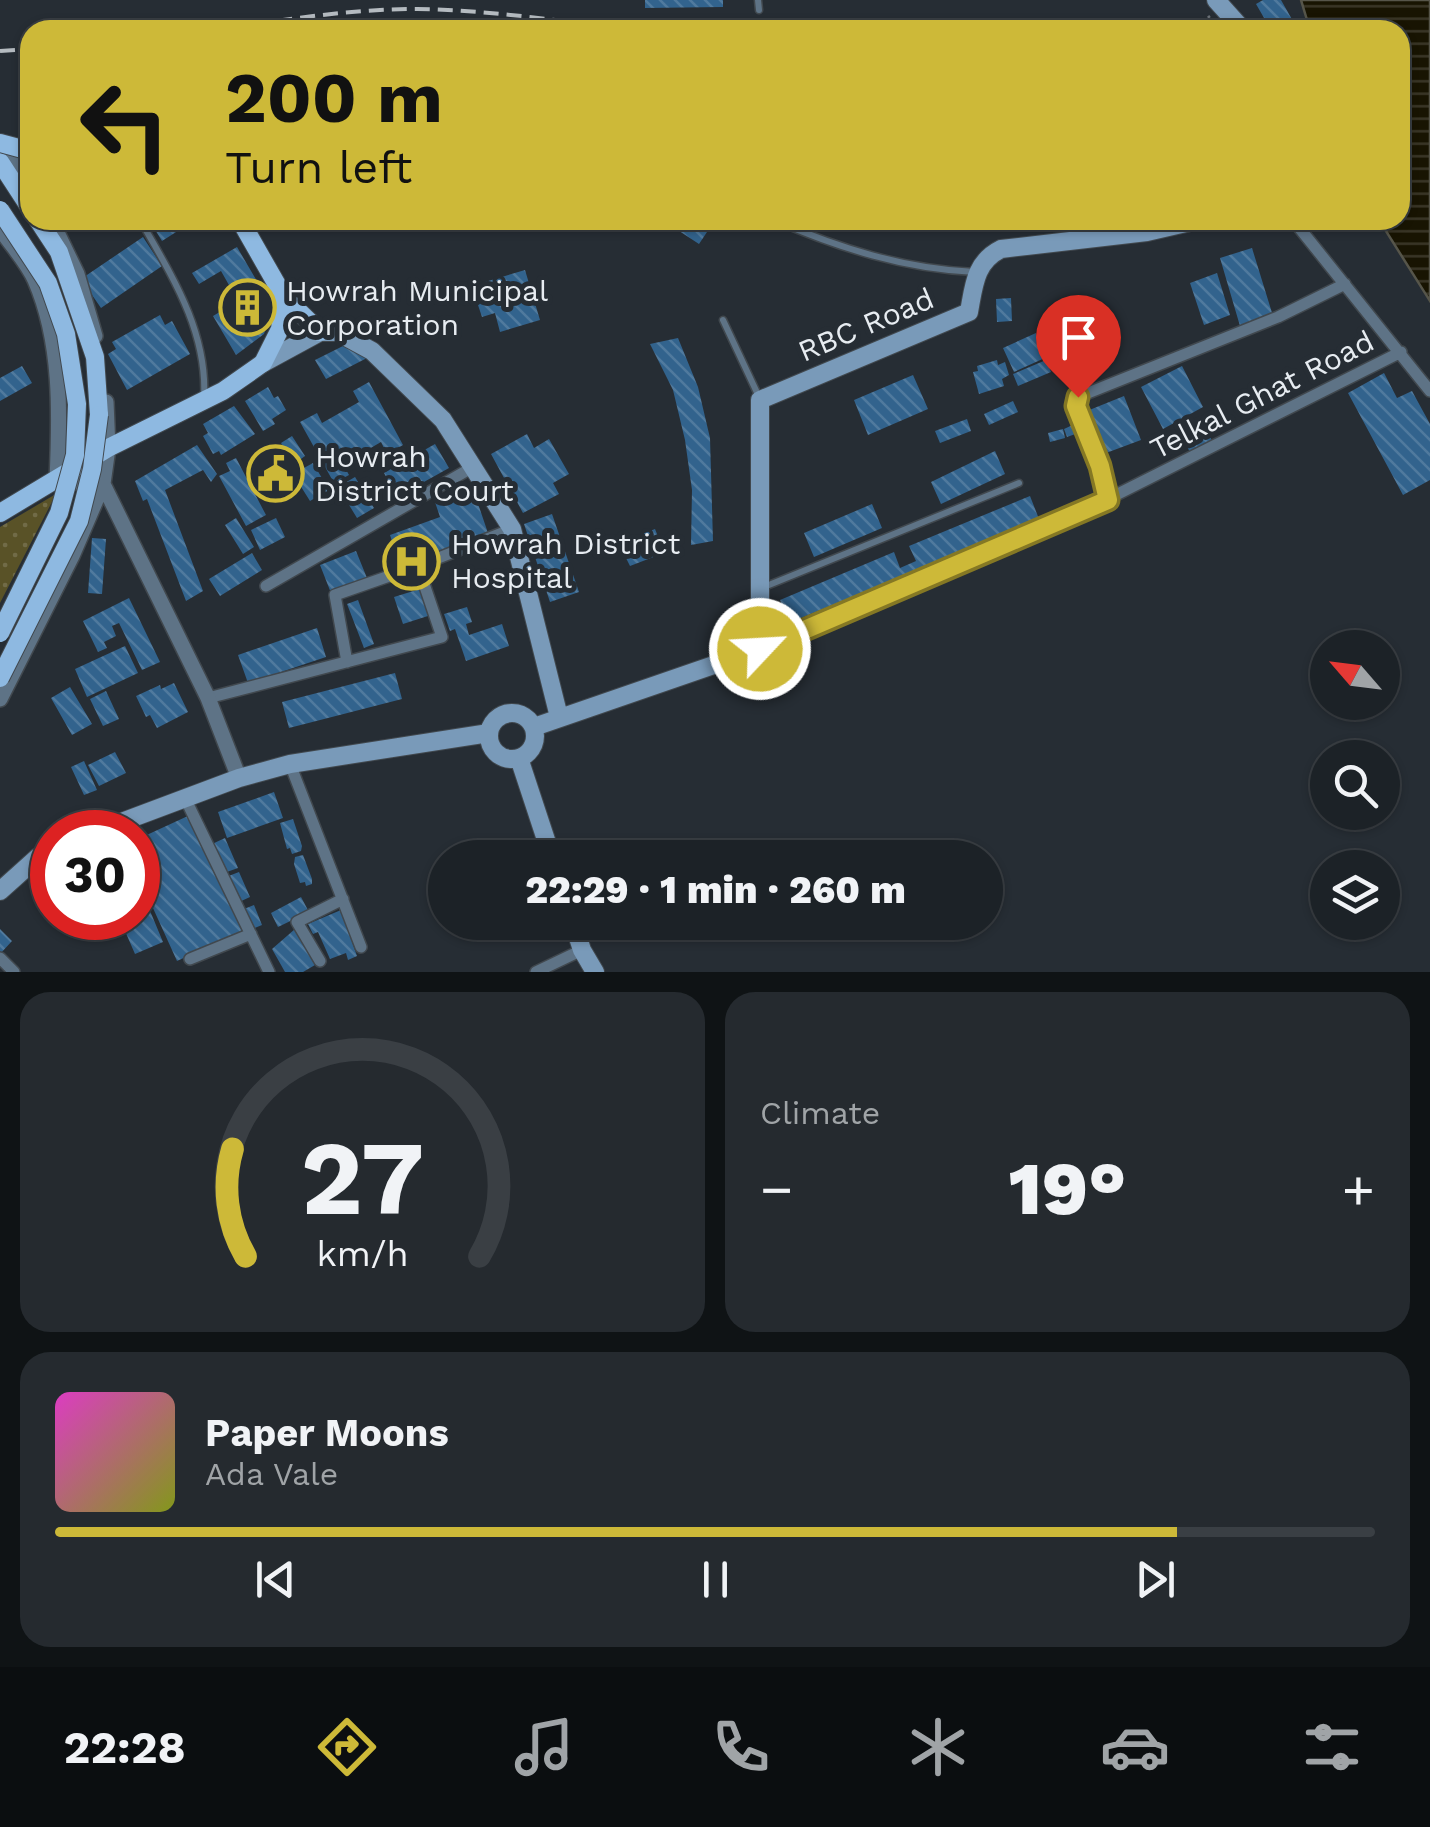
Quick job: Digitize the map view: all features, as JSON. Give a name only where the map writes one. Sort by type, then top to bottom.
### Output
[{"type":"main road","points":[[0,162],[20,193]]},
{"type":"main road","points":[[0,210],[48,283],[66,334],[77,404],[75,456],[59,512],[0,633]]},
{"type":"main road","points":[[0,678],[78,521],[92,468],[99,415],[95,357],[58,252],[44,230]]},
{"type":"main road","points":[[246,230],[284,297],[320,332]]},
{"type":"main road","points":[[976,272],[987,256],[1001,250],[1156,230]]},
{"type":"main road","name":"RBC Road","points":[[760,400],[968,312],[976,272]]},
{"type":"main road","points":[[263,363],[280,329],[284,297]]},
{"type":"main road","points":[[0,513],[108,448],[204,401],[320,332],[337,332],[372,351],[443,420],[512,528],[558,717]]},
{"type":"main road","points":[[534,727],[760,649],[760,400]]},
{"type":"main road","points":[[509,712],[524,716],[534,727],[535,742],[520,758],[498,754],[492,748],[489,733],[496,719],[509,712]]},
{"type":"main road","points":[[153,810],[290,764],[489,733]]},
{"type":"main road","points":[[520,758],[546,840]]},
{"type":"main road","points":[[0,891],[30,864]]},
{"type":"main road","points":[[579,940],[595,972]]},
{"type":"street","points":[[0,143],[20,170]]},
{"type":"street","points":[[0,228],[34,279],[55,350],[59,434],[56,480],[103,484]]},
{"type":"street","points":[[0,700],[72,556],[103,484],[108,448],[105,375],[90,312],[56,230]]},
{"type":"street","points":[[1301,230],[1430,391]]},
{"type":"street","points":[[1108,500],[1100,466],[1076,406],[1078,397],[1278,318],[1346,284]]},
{"type":"street","name":"Telkal Ghat Road","points":[[760,649],[1108,500],[1401,352]]},
{"type":"street","points":[[266,586],[474,467]]},
{"type":"street","points":[[103,484],[208,698],[239,778]]},
{"type":"street","points":[[347,662],[335,595],[512,528]]},
{"type":"street","points":[[208,698],[442,637],[418,566]]},
{"type":"street","points":[[290,764],[362,947]]},
{"type":"street","points":[[184,798],[269,972]]},
{"type":"street","points":[[320,960],[297,922],[343,899]]},
{"type":"street","points":[[190,960],[251,934]]},
{"type":"street","points":[[536,972],[582,950]]},
{"type":"street","points":[[0,958],[14,972]]},
{"type":"lane","points":[[758,0],[759,10]]},
{"type":"lane","points":[[145,230],[186,304],[202,348],[204,401]]},
{"type":"lane","points":[[799,230],[900,264],[976,272]]},
{"type":"lane","points":[[723,320],[760,400]]},
{"type":"lane","points":[[758,589],[1020,483]]},
{"type":"shaded area","points":[[1301,0],[1430,0],[1430,301],[1385,230],[1410,230],[1410,20],[1307,20]]},
{"type":"shaded area","points":[[56,494],[0,603],[0,527]]},
{"type":"building","points":[[645,0],[723,0],[723,7],[645,8]]},
{"type":"building","points":[[1281,0],[1292,20],[1265,20],[1256,4]]},
{"type":"building","points":[[155,230],[179,230],[162,241]]},
{"type":"building","points":[[678,230],[708,230],[699,244]]},
{"type":"building","points":[[143,237],[162,266],[101,308],[81,279]]},
{"type":"building","name":"Howrah Municipal Corporation","points":[[237,247],[261,288],[270,315],[264,334],[236,355],[213,316],[238,301],[221,271],[199,284],[192,273]]},
{"type":"building","points":[[1252,248],[1273,316],[1240,326],[1220,258]]},
{"type":"building","points":[[525,270],[540,320],[500,332],[495,313],[482,317],[476,299],[489,295],[485,282]]},
{"type":"building","points":[[1217,273],[1230,315],[1204,325],[1190,283]]},
{"type":"building","points":[[1011,298],[1012,321],[997,322],[996,299]]},
{"type":"building","points":[[160,315],[165,325],[172,321],[190,354],[127,390],[108,354],[116,349],[112,342]]},
{"type":"building","points":[[1036,333],[1047,357],[1014,372],[1003,348]]},
{"type":"building","points":[[678,338],[698,387],[710,438],[713,541],[691,545],[692,490],[685,440],[673,390],[650,344]]},
{"type":"building","points":[[343,346],[367,358],[326,379],[315,360]]},
{"type":"building","points":[[997,360],[998,365],[1005,362],[1009,375],[1002,379],[1004,386],[979,394],[973,372],[978,371],[977,366]]},
{"type":"building","points":[[1046,360],[1051,372],[1018,386],[1013,374]]},
{"type":"building","points":[[22,366],[32,383],[0,401],[0,378]]},
{"type":"building","points":[[1182,366],[1203,407],[1163,429],[1141,387]]},
{"type":"building","points":[[1384,373],[1397,398],[1412,391],[1430,424],[1430,480],[1403,495],[1348,393]]},
{"type":"building","points":[[913,375],[928,409],[868,435],[854,400]]},
{"type":"building","points":[[369,382],[403,445],[387,454],[381,442],[343,464],[349,475],[334,483],[300,422],[317,413],[322,423],[359,402],[353,391]]},
{"type":"building","points":[[268,387],[286,410],[263,431],[245,401]]},
{"type":"building","points":[[1124,396],[1141,440],[1098,456],[1082,413]]},
{"type":"building","points":[[1013,401],[1018,412],[989,425],[984,414]]},
{"type":"building","points":[[234,406],[255,434],[221,455],[219,451],[213,454],[203,436],[208,433],[203,424]]},
{"type":"building","points":[[967,419],[971,431],[940,443],[935,431]]},
{"type":"building","points":[[1077,423],[1081,432],[1067,437],[1064,429]]},
{"type":"building","points":[[1063,429],[1065,438],[1050,442],[1048,433]]},
{"type":"building","points":[[1207,430],[1213,443],[1191,454],[1184,441]]},
{"type":"building","points":[[527,434],[534,448],[549,439],[569,474],[553,483],[559,494],[523,513],[491,454]]},
{"type":"building","points":[[292,436],[305,456],[294,464],[281,443]]},
{"type":"building","points":[[435,444],[449,468],[397,497],[384,473]]},
{"type":"building","points":[[197,445],[217,474],[211,482],[203,470],[165,490],[203,591],[186,601],[147,499],[143,501],[135,481]]},
{"type":"building","points":[[995,451],[1005,474],[941,504],[931,482]]},
{"type":"building","points":[[236,458],[266,515],[246,526],[219,476],[230,471],[226,463]]},
{"type":"building","points":[[313,463],[329,490],[310,501],[293,474]]},
{"type":"building","points":[[355,477],[374,508],[357,518],[338,487]]},
{"type":"building","points":[[472,486],[489,536],[400,566],[390,535],[440,517],[434,499]]},
{"type":"building","points":[[1030,496],[1039,519],[789,623],[780,600],[894,552],[900,568],[916,561],[909,546]]},
{"type":"building","points":[[872,504],[882,528],[814,557],[804,533]]},
{"type":"building","points":[[552,514],[579,592],[550,602],[524,524]]},
{"type":"building","points":[[236,518],[254,547],[243,554],[225,525]]},
{"type":"building","points":[[276,518],[285,537],[260,550],[251,530]]},
{"type":"building","points":[[655,529],[659,539],[631,550],[627,540]]},
{"type":"building","points":[[92,538],[106,539],[102,594],[88,593]]},
{"type":"building","points":[[652,548],[656,556],[630,566],[626,558]]},
{"type":"building","points":[[356,551],[367,578],[331,593],[320,565]]},
{"type":"building","points":[[252,553],[262,570],[220,596],[209,579]]},
{"type":"building","points":[[423,588],[431,615],[403,624],[394,597]]},
{"type":"building","points":[[129,598],[160,662],[142,670],[119,623],[112,626],[116,636],[104,642],[107,648],[98,652],[83,621]]},
{"type":"building","points":[[358,600],[374,644],[364,648],[347,604]]},
{"type":"building","points":[[467,607],[472,622],[466,624],[469,635],[502,624],[509,646],[466,661],[455,629],[450,631],[444,614]]},
{"type":"building","points":[[317,628],[326,657],[248,683],[238,655]]},
{"type":"building","points":[[125,646],[138,673],[87,697],[75,669]]},
{"type":"building","points":[[395,673],[402,699],[289,728],[282,702]]},
{"type":"building","points":[[174,683],[188,712],[157,728],[150,715],[146,717],[136,696]]},
{"type":"building","points":[[70,687],[92,724],[72,735],[51,698]]},
{"type":"building","points":[[106,691],[119,719],[103,726],[90,699]]},
{"type":"building","points":[[115,752],[126,773],[99,786],[88,765]]},
{"type":"building","points":[[84,761],[97,790],[84,795],[71,767]]},
{"type":"building","points":[[274,792],[283,818],[227,838],[218,812]]},
{"type":"building","points":[[190,815],[244,930],[177,961],[160,924],[160,829]]},
{"type":"building","points":[[293,819],[302,846],[301,851],[292,854],[280,823]]},
{"type":"building","points":[[225,838],[238,868],[224,873],[212,844]]},
{"type":"building","points":[[303,855],[312,879],[312,884],[306,886],[305,882],[300,883],[294,864],[295,857]]},
{"type":"building","points":[[239,872],[250,897],[237,903],[226,877]]},
{"type":"building","points":[[301,897],[309,912],[278,927],[271,913]]},
{"type":"building","points":[[254,905],[262,925],[252,929],[244,909]]},
{"type":"building","points":[[341,910],[357,956],[348,960],[346,953],[330,959],[318,932],[313,934],[308,924]]},
{"type":"building","points":[[0,929],[12,941],[0,954]]},
{"type":"building","points":[[295,929],[315,965],[303,972],[285,972],[272,949]]},
{"type":"building","points":[[160,935],[163,942],[135,954],[129,940],[160,940]]},
{"type":"railway","points":[[285,20],[417,9],[553,20]]},
{"type":"railway","points":[[0,51],[20,50]]},
{"type":"place","name":"Howrah Municipal Corporation","points":[[247,308]]},
{"type":"place","name":"Howrah District Court","points":[[276,474]]},
{"type":"place","name":"Howrah District Hospital","points":[[412,561]]},
{"type":"route","points":[[760,649],[1108,500],[1100,466],[1076,406],[1078,397]]}]
